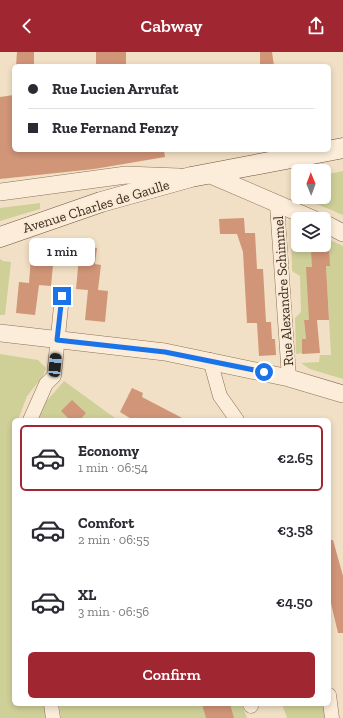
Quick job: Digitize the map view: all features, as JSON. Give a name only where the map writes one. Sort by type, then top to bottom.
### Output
[{"type":"main road","name":"Avenue Charles de Gaulle","points":[[331,150],[343,148]]},
{"type":"main road","name":"Avenue Charles de Gaulle","points":[[0,236],[101,202],[200,175],[322,152]]},
{"type":"street","points":[[0,192],[126,175],[200,175],[295,212]]},
{"type":"street","name":"Rue Alexandre Schimmel","points":[[277,205],[289,378]]},
{"type":"street","points":[[331,226],[343,232]]},
{"type":"street","points":[[31,418],[46,384],[54,376],[62,296]]},
{"type":"street","points":[[0,333],[165,352],[210,360],[289,378],[343,394]]},
{"type":"street","points":[[210,360],[220,396],[236,418]]},
{"type":"street","points":[[52,706],[53,718]]},
{"type":"street","points":[[330,706],[332,718]]},
{"type":"green space","points":[[343,171],[343,215],[317,204],[331,204],[331,174]]},
{"type":"green space","points":[[40,203],[40,209],[0,221],[0,208]]},
{"type":"green space","points":[[331,240],[343,246],[343,379],[310,369],[301,363],[319,362],[320,355],[331,355],[326,266],[329,266]]},
{"type":"green space","points":[[292,252],[315,252],[312,267],[309,320],[304,321],[306,339],[302,339],[302,353],[296,354],[295,318],[301,312],[300,276],[292,271]]},
{"type":"green space","points":[[0,259],[11,262],[5,315],[0,315]]},
{"type":"green space","points":[[0,354],[38,360],[46,368],[43,376],[27,396],[19,418],[12,418],[12,706],[45,706],[46,718],[0,718]]},
{"type":"green space","points":[[64,381],[115,418],[38,418],[45,403]]},
{"type":"green space","points":[[59,706],[243,706],[247,718],[61,718]]},
{"type":"green space","points":[[283,706],[326,706],[326,718],[287,718]]},
{"type":"building","points":[[17,52],[34,52],[34,64],[16,64]]},
{"type":"building","points":[[96,52],[126,52],[126,64],[96,64]]},
{"type":"building","points":[[260,52],[272,52],[274,64],[260,64]]},
{"type":"building","points":[[12,95],[12,152],[164,152],[165,157],[94,169],[0,179],[0,97]]},
{"type":"building","points":[[244,218],[245,233],[255,233],[257,269],[263,269],[266,322],[271,322],[272,339],[275,339],[276,355],[259,356],[257,323],[247,323],[243,252],[237,234],[220,234],[219,219]]},
{"type":"building","points":[[38,242],[55,244],[51,286],[39,285],[35,315],[16,313],[19,282],[29,283],[31,257],[37,257]]},
{"type":"building","points":[[80,247],[97,248],[95,264],[101,265],[98,290],[108,291],[105,322],[85,320],[88,290],[76,289]]},
{"type":"building","points":[[311,252],[329,252],[330,266],[326,266],[329,320],[317,320],[320,353],[302,354],[302,339],[306,339],[304,320],[309,320],[306,267],[312,267]]},
{"type":"building","points":[[132,388],[143,393],[142,397],[182,418],[130,418],[120,412]]},
{"type":"building","points":[[72,400],[86,413],[82,418],[68,418],[61,411]]},
{"type":"building","points":[[331,540],[333,540],[343,576],[343,633],[338,633],[331,603]]},
{"type":"building","points":[[203,706],[231,706],[234,718],[206,718]]},
{"type":"route","points":[[62,296],[57,340],[165,352],[264,372]]}]
